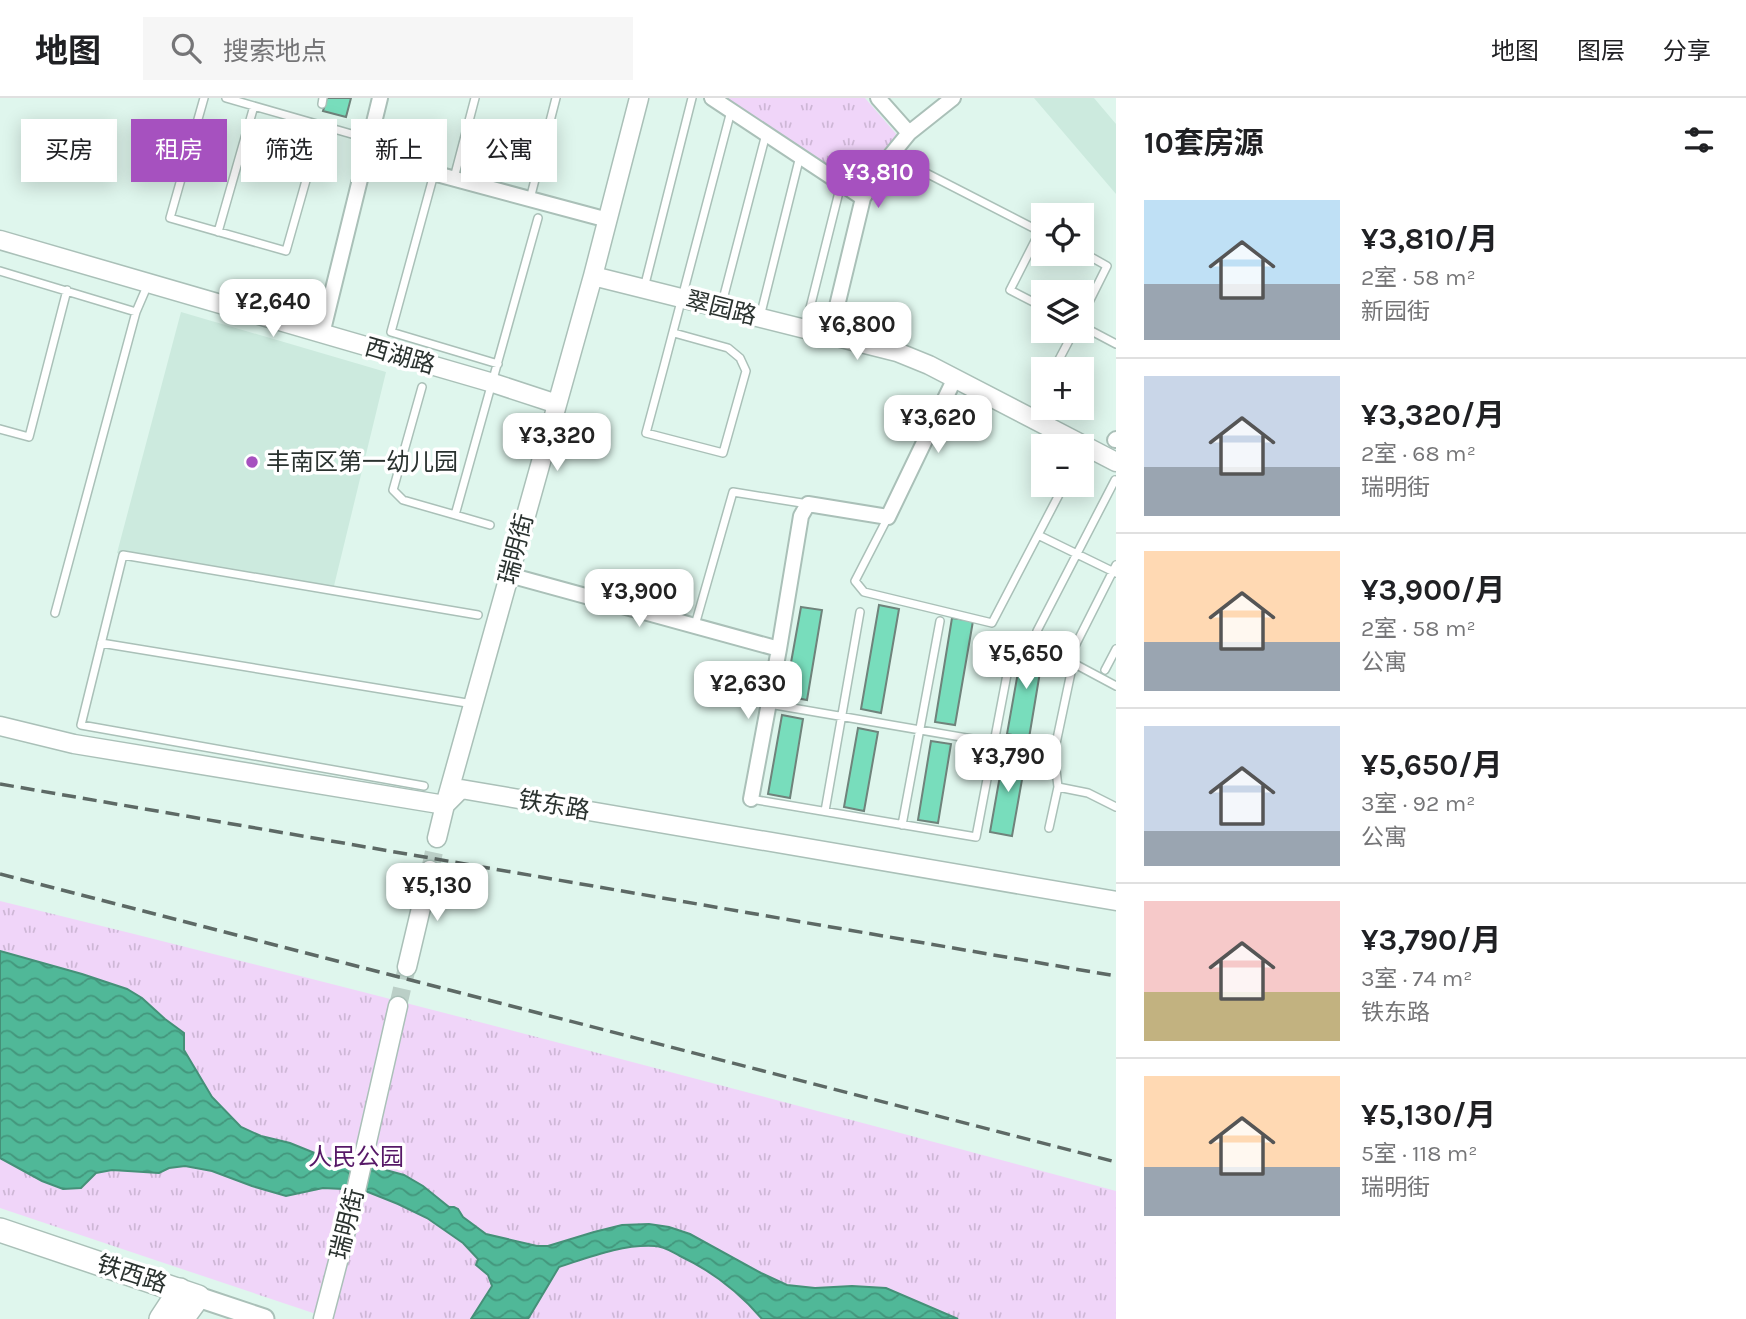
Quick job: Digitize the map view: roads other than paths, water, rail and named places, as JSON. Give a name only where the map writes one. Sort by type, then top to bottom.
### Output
[{"type":"highway","name":"铁西路","points":[[0,1230],[181,1306]]},
{"type":"highway","name":"铁西路","points":[[0,1245],[181,1306]]},
{"type":"main road","name":"铁西路","points":[[181,1306],[222,1319]]},
{"type":"main road","name":"铁西路","points":[[181,1306],[264,1319]]},
{"type":"street","points":[[375,119],[380,98]]},
{"type":"street","name":"瑞明街","points":[[437,838],[593,276],[639,98]]},
{"type":"street","points":[[712,98],[863,198]]},
{"type":"street","points":[[878,98],[909,133]]},
{"type":"street","points":[[830,335],[863,198],[909,133],[953,98]]},
{"type":"street","points":[[447,176],[608,220]]},
{"type":"street","points":[[322,334],[359,182]]},
{"type":"street","name":"西湖路","points":[[0,240],[493,383],[556,404]]},
{"type":"street","name":"翠园路","points":[[593,276],[897,352],[955,378],[1056,434]]},
{"type":"street","points":[[751,799],[801,516],[807,505],[888,517],[955,378]]},
{"type":"street","name":"翠园路","points":[[1094,453],[1116,462]]},
{"type":"street","points":[[509,575],[779,649]]},
{"type":"street","points":[[0,726],[75,744],[445,805]]},
{"type":"street","name":"铁东路","points":[[445,805],[461,789],[1116,901]]},
{"type":"street","points":[[407,967],[430,870]]},
{"type":"street","name":"瑞明街","points":[[323,1319],[352,1208],[398,1006]]},
{"type":"lane","points":[[204,98],[170,218],[286,251],[306,182]]},
{"type":"lane","points":[[226,98],[303,119]]},
{"type":"lane","points":[[454,178],[475,98]]},
{"type":"lane","points":[[530,199],[556,98]]},
{"type":"lane","points":[[643,289],[692,98]]},
{"type":"lane","points":[[218,232],[254,106]]},
{"type":"lane","points":[[674,333],[728,348],[740,358],[746,371],[723,453],[646,433],[731,111]]},
{"type":"lane","points":[[721,308],[766,134]]},
{"type":"lane","points":[[891,155],[1031,227]]},
{"type":"lane","points":[[760,317],[800,156]]},
{"type":"lane","points":[[432,182],[391,332],[498,364]]},
{"type":"lane","points":[[805,329],[841,184]]},
{"type":"lane","points":[[455,515],[538,218]]},
{"type":"lane","points":[[1031,251],[1010,290],[1031,301]]},
{"type":"lane","points":[[1094,259],[1107,266],[1094,292]]},
{"type":"lane","points":[[0,271],[136,312]]},
{"type":"lane","points":[[55,613],[136,312],[148,283]]},
{"type":"lane","points":[[0,429],[29,437],[67,290]]},
{"type":"lane","points":[[1094,332],[1116,344]]},
{"type":"lane","points":[[422,387],[393,490],[403,500],[490,525]]},
{"type":"lane","points":[[1037,631],[1115,480]]},
{"type":"lane","points":[[695,626],[733,492],[807,505]]},
{"type":"lane","points":[[888,517],[855,581],[864,592],[992,623],[1058,497]]},
{"type":"lane","points":[[1038,535],[1115,570],[1073,650]]},
{"type":"lane","points":[[424,786],[81,725],[123,555],[478,615]]},
{"type":"lane","points":[[825,811],[860,612]]},
{"type":"lane","points":[[902,825],[940,621]]},
{"type":"lane","points":[[101,643],[473,704]]},
{"type":"lane","points":[[751,799],[976,837],[1013,643]]},
{"type":"lane","points":[[1105,670],[1116,649]]},
{"type":"lane","points":[[1049,828],[1058,787],[1054,753],[1073,663],[1116,686]]},
{"type":"lane","points":[[769,704],[1054,753]]},
{"type":"lane","points":[[1058,787],[1088,793],[1116,807]]},
{"type":"water","points":[[0,951],[127,989],[184,1033],[184,1050],[212,1097],[241,1127],[327,1158],[404,1175],[449,1207],[458,1209],[463,1217],[486,1234],[548,1246],[622,1225],[649,1224],[669,1227],[690,1234],[787,1285],[815,1288],[886,1288],[958,1319],[762,1319],[734,1291],[703,1268],[665,1248],[643,1246],[606,1252],[559,1267],[528,1319],[471,1319],[492,1286],[488,1275],[476,1265],[478,1259],[463,1243],[427,1218],[363,1190],[323,1188],[286,1196],[212,1171],[185,1166],[169,1168],[159,1173],[112,1170],[96,1173],[81,1188],[63,1189],[42,1181],[0,1158]]},
{"type":"tunnel","points":[[430,870],[437,838]]},
{"type":"tunnel","points":[[398,1006],[407,967]]},
{"type":"railway","points":[[0,784],[1116,976]]},
{"type":"railway","points":[[0,874],[1116,1162]]},
{"type":"place","name":"丰南区第一幼儿园","points":[[252,462]]},
{"type":"park label","name":"人民公园","points":[[356,1157]]}]
